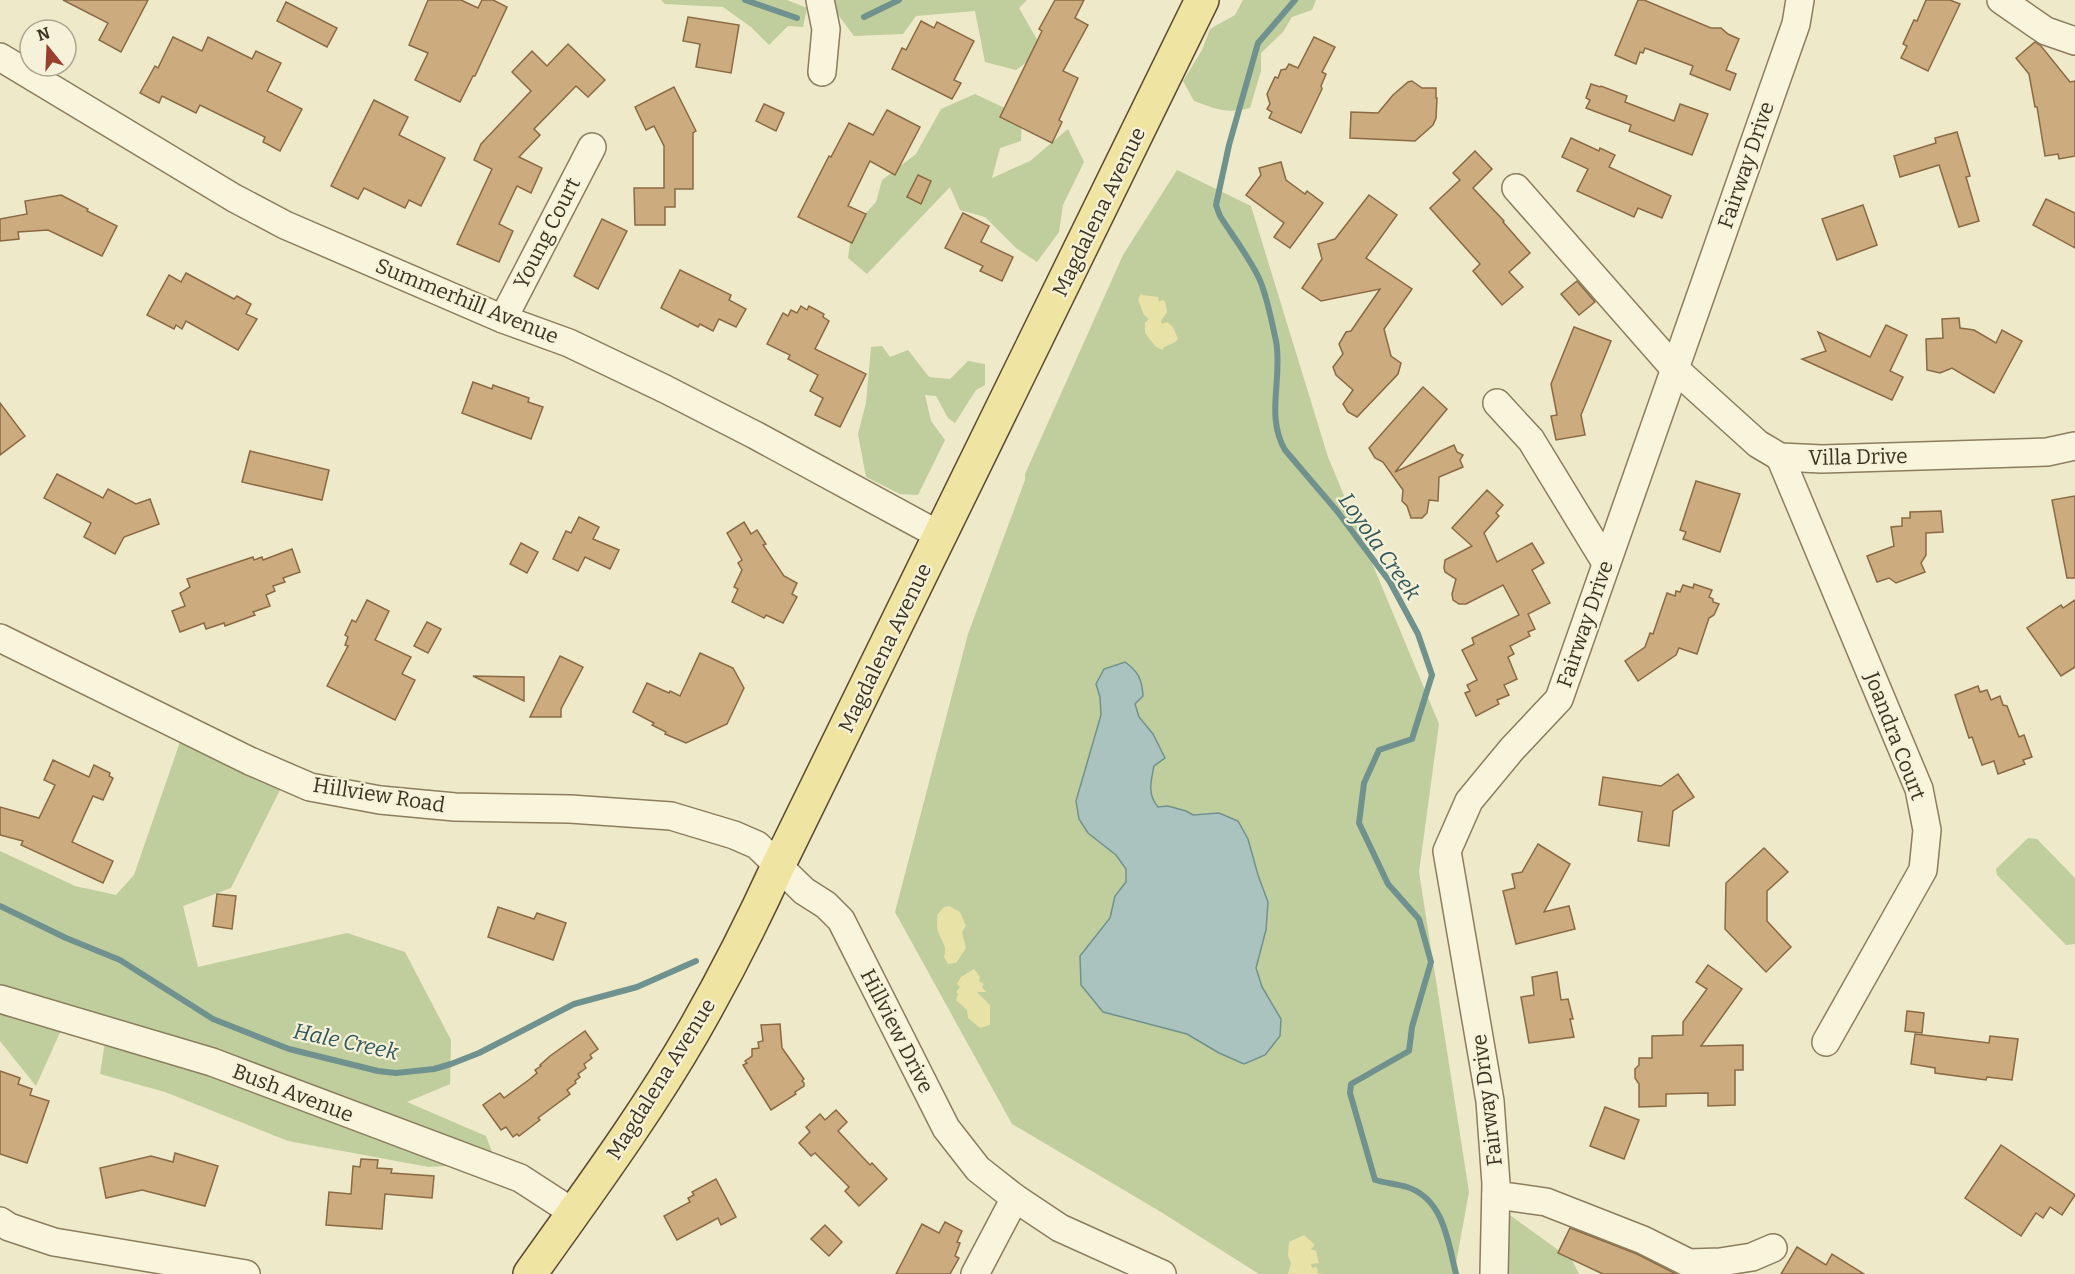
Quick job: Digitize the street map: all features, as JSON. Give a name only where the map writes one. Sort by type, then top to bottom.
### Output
[{"type":"main road","name":"Magdalena Avenue","points":[[530,1274],[649,1104],[693,1033],[741,945],[1202,0]]},
{"type":"street","points":[[820,0],[826,29],[822,72]]},
{"type":"street","name":"Fairway Drive","points":[[1494,1274],[1496,1195],[1490,1101],[1447,851],[1469,801],[1512,749],[1559,699],[1796,24],[1800,0]]},
{"type":"street","points":[[2001,0],[2046,30],[2075,41]]},
{"type":"street","name":"Summerhill Avenue","points":[[0,57],[234,198],[285,225],[503,320],[569,343],[665,389],[940,536]]},
{"type":"street","name":"Young Court","points":[[503,320],[592,147]]},
{"type":"street","name":"Villa Drive","points":[[1516,188],[1674,368],[1758,444],[1780,457],[1822,459],[2047,452],[2075,446]]},
{"type":"street","points":[[1497,403],[1531,440],[1606,563]]},
{"type":"street","name":"Joandra Court","points":[[1780,457],[1919,789],[1927,830],[1923,870],[1826,1042]]},
{"type":"street","name":"Hillview Road","points":[[0,638],[250,761],[310,787],[380,800],[454,807],[570,809],[671,816],[734,835],[757,845],[778,866]]},
{"type":"street","name":"Hillview Drive","points":[[778,866],[841,920],[946,1128],[978,1169],[1015,1198],[1060,1228],[1162,1274]]},
{"type":"street","name":"Bush Avenue","points":[[0,999],[212,1062],[520,1178],[574,1212]]},
{"type":"street","points":[[1496,1195],[1546,1202],[1643,1240],[1689,1263],[1719,1262],[1752,1257],[1773,1248]]},
{"type":"street","points":[[975,1274],[1015,1198]]},
{"type":"street","points":[[0,1221],[9,1227],[54,1242],[246,1274]]},
{"type":"green space","points":[[661,0],[787,0],[807,8],[803,27],[788,26],[769,45],[751,27],[723,7],[665,4]]},
{"type":"green space","points":[[827,0],[1027,0],[1019,8],[1043,50],[1016,70],[985,62],[975,11],[916,16],[903,34],[854,36]]},
{"type":"green space","points":[[1243,0],[1316,0],[1312,10],[1292,17],[1283,32],[1261,53],[1261,71],[1250,108],[1234,111],[1221,110],[1194,101],[1183,81],[1202,50],[1210,29],[1235,15]]},
{"type":"green space","points":[[975,94],[1022,116],[1021,141],[1000,148],[992,178],[1030,161],[1068,129],[1084,162],[1063,205],[1059,232],[1037,262],[1016,248],[985,217],[960,210],[950,187],[867,274],[848,258],[852,228],[876,202],[882,180],[916,154],[941,109]]},
{"type":"green space","points":[[1177,170],[1251,206],[1328,457],[1439,724],[1419,872],[1469,1192],[1454,1274],[1259,1274],[1161,1212],[1012,1124],[895,912],[968,634],[1025,480],[1025,474],[1123,255]]},
{"type":"green space","points":[[882,346],[890,357],[908,350],[929,377],[950,379],[968,361],[985,364],[985,385],[976,390],[955,423],[948,418],[936,396],[925,395],[931,421],[945,440],[918,495],[900,494],[866,477],[858,434],[866,403],[871,347]]},
{"type":"green space","points":[[180,742],[281,788],[231,888],[183,906],[198,967],[347,933],[405,952],[451,1040],[450,1084],[407,1102],[486,1136],[496,1163],[429,1167],[288,1141],[165,1092],[100,1074],[107,1029],[71,1008],[36,1086],[0,1041],[0,851],[75,886],[116,895],[134,875]]},
{"type":"green space","points":[[2028,838],[2037,839],[2075,878],[2075,944],[2066,945],[1997,875],[1996,869]]},
{"type":"green space","points":[[1507,1213],[1572,1260],[1579,1274],[1506,1274]]},
{"type":"sand","points":[[1141,293],[1158,297],[1159,302],[1165,301],[1167,312],[1161,321],[1162,324],[1167,322],[1173,327],[1178,339],[1162,350],[1155,346],[1145,333],[1145,323],[1149,319],[1144,315],[1138,300]]},
{"type":"sand","points":[[949,906],[960,912],[966,926],[962,932],[966,948],[956,963],[948,964],[944,957],[945,947],[937,929],[937,915],[944,907]]},
{"type":"sand","points":[[974,969],[980,977],[979,981],[984,984],[982,987],[986,992],[977,992],[990,1005],[990,1025],[980,1028],[968,1018],[967,1010],[956,1000],[958,994],[956,992],[960,987],[957,984],[961,977]]},
{"type":"sand","points":[[1304,1235],[1315,1245],[1311,1249],[1316,1251],[1319,1263],[1311,1264],[1312,1268],[1316,1267],[1317,1273],[1323,1274],[1288,1274],[1291,1263],[1288,1256],[1289,1242]]},
{"type":"water","points":[[1125,662],[1137,673],[1142,685],[1143,696],[1135,704],[1139,717],[1153,734],[1165,758],[1154,766],[1152,797],[1158,807],[1168,806],[1193,815],[1219,813],[1238,821],[1248,839],[1268,902],[1266,930],[1256,968],[1262,987],[1281,1019],[1280,1036],[1265,1055],[1244,1064],[1219,1053],[1187,1034],[1103,1012],[1081,985],[1080,956],[1110,918],[1115,896],[1126,882],[1126,869],[1116,855],[1088,833],[1079,819],[1076,801],[1101,715],[1100,697],[1096,684],[1104,669]]},
{"type":"building","points":[[63,0],[148,0],[121,52],[99,40],[108,23]]},
{"type":"building","points":[[428,0],[461,0],[478,8],[482,0],[493,0],[507,7],[475,76],[460,102],[415,80],[428,53],[409,45]]},
{"type":"building","points":[[1055,0],[1084,0],[1075,18],[1088,25],[1063,71],[1078,78],[1059,120],[1062,122],[1052,143],[1000,117],[1042,31],[1039,29]]},
{"type":"building","points":[[1638,0],[1644,0],[1711,28],[1721,28],[1739,39],[1726,70],[1736,74],[1730,90],[1690,74],[1693,66],[1645,48],[1643,53],[1640,52],[1636,64],[1615,55]]},
{"type":"building","points":[[1926,0],[1950,0],[1960,4],[1928,71],[1901,58],[1907,46],[1903,44]]},
{"type":"building","points":[[286,2],[337,28],[327,47],[277,21]]},
{"type":"building","points":[[688,17],[739,25],[731,73],[696,67],[700,44],[683,41]]},
{"type":"building","points":[[921,21],[934,28],[937,22],[974,41],[954,80],[961,83],[952,99],[892,69],[902,48],[906,50]]},
{"type":"building","points":[[173,37],[202,51],[208,37],[252,59],[256,51],[281,63],[267,91],[302,109],[280,151],[263,142],[265,137],[200,105],[196,113],[162,96],[159,103],[140,93],[155,66],[158,68]]},
{"type":"building","points":[[1314,37],[1335,47],[1322,72],[1326,74],[1322,89],[1301,133],[1269,118],[1272,112],[1267,109],[1270,104],[1267,94],[1281,70],[1286,69],[1289,64],[1298,68]]},
{"type":"building","points":[[2035,42],[2041,46],[2070,82],[2075,81],[2075,156],[2059,159],[2058,154],[2045,156],[2029,74],[2016,58]]},
{"type":"building","points":[[568,44],[605,80],[588,97],[576,86],[534,129],[540,135],[519,157],[542,168],[531,193],[517,186],[499,224],[513,231],[499,262],[457,244],[492,169],[474,160],[481,144],[531,91],[512,72],[532,51],[547,66]]},
{"type":"building","points":[[1412,81],[1422,88],[1436,88],[1436,118],[1433,125],[1415,141],[1350,138],[1351,112],[1378,113],[1393,95]]},
{"type":"building","points":[[1591,84],[1627,96],[1625,102],[1674,121],[1680,104],[1708,114],[1692,155],[1629,131],[1631,125],[1586,108],[1590,100],[1586,98]]},
{"type":"building","points":[[674,87],[696,131],[693,133],[693,189],[675,189],[675,207],[665,207],[665,225],[635,225],[634,188],[664,188],[664,146],[654,126],[646,130],[635,107]]},
{"type":"building","points":[[374,100],[408,117],[399,135],[445,158],[421,206],[409,200],[405,208],[364,188],[358,199],[331,186]]},
{"type":"building","points":[[764,104],[784,113],[776,131],[756,121]]},
{"type":"building","points":[[887,110],[920,127],[895,175],[870,161],[848,206],[866,214],[852,243],[798,217],[829,156],[831,157],[849,123],[873,135]]},
{"type":"building","points":[[1957,132],[1970,176],[1966,177],[1979,221],[1959,227],[1939,165],[1900,177],[1894,156],[1936,143],[1935,138]]},
{"type":"building","points":[[1571,138],[1599,151],[1600,148],[1615,155],[1609,167],[1671,196],[1662,218],[1638,208],[1634,217],[1577,191],[1588,169],[1562,157]]},
{"type":"building","points":[[1475,151],[1492,169],[1473,188],[1530,253],[1509,272],[1523,287],[1502,305],[1473,271],[1480,264],[1430,208],[1460,180],[1453,173]]},
{"type":"building","points":[[1281,162],[1286,180],[1305,194],[1307,191],[1323,203],[1290,248],[1274,237],[1284,223],[1246,195],[1261,175],[1259,168]]},
{"type":"building","points":[[918,175],[931,181],[921,204],[907,197]]},
{"type":"building","points":[[61,195],[117,226],[102,256],[48,230],[18,232],[19,239],[0,241],[0,219],[27,214],[25,201]]},
{"type":"building","points":[[1369,195],[1397,215],[1366,258],[1412,289],[1384,329],[1391,356],[1401,363],[1398,374],[1357,417],[1348,412],[1343,404],[1353,390],[1336,375],[1333,367],[1343,354],[1339,344],[1346,332],[1351,331],[1380,289],[1321,301],[1302,288],[1322,259],[1318,244],[1335,239]]},
{"type":"building","points":[[2046,199],[2075,213],[2075,248],[2033,225]]},
{"type":"building","points":[[1863,205],[1877,245],[1837,260],[1822,219]]},
{"type":"building","points":[[963,213],[989,226],[981,242],[1013,257],[1002,281],[980,271],[983,266],[945,248]]},
{"type":"building","points":[[602,219],[627,231],[598,289],[574,276]]},
{"type":"building","points":[[680,270],[731,295],[729,300],[746,309],[736,327],[719,319],[713,331],[700,324],[698,327],[661,308]]},
{"type":"building","points":[[186,273],[234,299],[237,296],[251,304],[246,314],[257,319],[238,350],[186,321],[182,329],[176,325],[174,329],[147,315],[169,275],[181,282]]},
{"type":"building","points":[[1577,281],[1595,302],[1579,315],[1561,294]]},
{"type":"building","points":[[801,306],[807,310],[809,306],[824,314],[823,317],[829,321],[815,349],[866,374],[840,427],[815,415],[823,398],[810,391],[818,375],[788,359],[790,355],[767,344],[783,313],[788,316],[791,310],[797,313]]},
{"type":"building","points":[[1959,318],[1960,328],[1974,330],[1996,343],[2002,330],[2022,341],[1994,393],[1952,368],[1940,373],[1927,370],[1926,339],[1943,338],[1942,319]]},
{"type":"building","points":[[1886,325],[1907,335],[1890,371],[1903,377],[1892,400],[1802,359],[1826,351],[1818,332],[1870,357]]},
{"type":"building","points":[[1574,327],[1611,341],[1581,415],[1585,435],[1556,440],[1551,416],[1557,415],[1551,384]]},
{"type":"building","points":[[473,382],[492,389],[493,385],[529,398],[528,402],[543,407],[531,439],[462,413]]},
{"type":"building","points":[[1423,387],[1447,409],[1395,472],[1454,445],[1457,452],[1463,455],[1460,460],[1463,467],[1439,477],[1438,501],[1429,500],[1427,513],[1422,518],[1411,518],[1407,506],[1402,501],[1403,490],[1383,462],[1375,458],[1369,448]]},
{"type":"building","points":[[0,403],[25,436],[0,455]]},
{"type":"building","points":[[250,451],[329,470],[322,500],[242,482]]},
{"type":"building","points":[[57,474],[103,498],[108,489],[136,504],[150,499],[159,524],[124,537],[115,554],[84,537],[91,523],[44,498]]},
{"type":"building","points":[[1696,481],[1740,494],[1720,552],[1683,539],[1686,532],[1680,530]]},
{"type":"building","points":[[1487,490],[1503,505],[1496,513],[1499,516],[1484,533],[1497,562],[1532,543],[1544,563],[1532,570],[1550,603],[1528,614],[1535,629],[1528,632],[1530,636],[1510,646],[1514,654],[1508,657],[1517,679],[1504,685],[1509,695],[1497,700],[1499,704],[1476,716],[1465,693],[1470,691],[1467,685],[1477,680],[1462,650],[1474,644],[1472,638],[1519,615],[1503,585],[1466,604],[1459,604],[1453,600],[1452,594],[1456,579],[1445,572],[1444,568],[1445,560],[1472,546],[1452,528]]},
{"type":"building","points":[[2075,496],[2075,578],[2067,578],[2052,500]]},
{"type":"building","points":[[1941,511],[1943,532],[1926,533],[1926,555],[1921,563],[1925,572],[1896,583],[1889,578],[1877,582],[1867,556],[1894,546],[1891,527],[1902,526],[1902,518],[1910,518],[1910,512]]},
{"type":"building","points":[[579,517],[599,527],[593,539],[619,550],[610,569],[585,557],[578,571],[553,559],[566,531],[571,533]]},
{"type":"building","points":[[744,522],[751,534],[757,530],[766,544],[763,545],[784,576],[797,583],[792,594],[797,597],[783,623],[766,615],[764,618],[732,602],[738,589],[734,587],[742,570],[738,563],[742,560],[727,533]]},
{"type":"building","points":[[521,543],[538,552],[527,573],[510,564]]},
{"type":"building","points":[[292,549],[300,572],[283,578],[285,582],[273,586],[275,591],[266,595],[270,606],[253,612],[255,615],[225,626],[224,623],[206,629],[204,623],[180,632],[172,611],[185,606],[180,593],[190,587],[187,579],[253,557],[254,560],[262,557],[263,560]]},
{"type":"building","points":[[1694,584],[1712,590],[1709,597],[1713,599],[1713,602],[1719,604],[1714,615],[1709,618],[1697,654],[1679,648],[1676,655],[1638,681],[1625,661],[1645,647],[1650,633],[1653,634],[1667,593],[1675,596],[1676,591],[1680,592],[1683,585],[1693,588]]},
{"type":"building","points":[[367,600],[389,611],[375,640],[411,657],[402,674],[415,680],[395,720],[327,686],[348,646],[345,645],[348,637],[345,635],[352,620],[356,622]]},
{"type":"building","points":[[2075,600],[2075,667],[2061,676],[2027,628],[2061,605],[2063,608]]},
{"type":"building","points":[[427,622],[441,629],[428,653],[414,646]]},
{"type":"building","points":[[700,653],[733,668],[744,688],[727,724],[686,743],[665,734],[666,732],[652,725],[654,723],[633,712],[647,683],[680,696]]},
{"type":"building","points":[[560,656],[583,667],[561,709],[561,717],[530,717]]},
{"type":"building","points":[[473,676],[524,677],[524,701]]},
{"type":"building","points":[[1978,686],[1980,692],[1987,690],[1991,700],[2000,696],[2003,705],[2007,706],[2019,737],[2024,735],[2032,757],[2023,760],[2025,764],[1998,774],[1994,761],[1982,765],[1972,737],[1969,738],[1955,695]]},
{"type":"building","points":[[53,760],[89,777],[94,765],[110,773],[109,776],[113,778],[103,800],[93,796],[72,842],[113,861],[103,883],[21,845],[23,841],[0,835],[0,807],[39,818],[55,785],[44,780]]},
{"type":"building","points":[[1678,774],[1694,797],[1673,811],[1669,846],[1638,841],[1642,812],[1599,805],[1603,777],[1661,786]]},
{"type":"building","points":[[1538,844],[1570,864],[1544,912],[1569,906],[1575,929],[1516,944],[1503,891],[1515,888],[1512,874],[1522,872]]},
{"type":"building","points":[[1764,848],[1788,872],[1767,891],[1767,921],[1791,947],[1766,972],[1725,929],[1726,883]]},
{"type":"building","points":[[217,894],[236,896],[232,929],[213,926]]},
{"type":"building","points":[[498,907],[534,919],[537,913],[566,923],[553,960],[488,937]]},
{"type":"building","points":[[1708,965],[1742,989],[1701,1046],[1743,1045],[1743,1070],[1735,1070],[1735,1105],[1708,1106],[1708,1093],[1666,1094],[1666,1106],[1639,1107],[1639,1084],[1635,1078],[1635,1069],[1639,1065],[1639,1058],[1652,1058],[1652,1036],[1683,1035],[1683,1022],[1707,989],[1696,982]]},
{"type":"building","points":[[1557,972],[1561,1000],[1568,999],[1573,1019],[1570,1019],[1574,1037],[1529,1043],[1521,997],[1534,995],[1532,977]]},
{"type":"building","points":[[1907,1011],[1924,1013],[1922,1033],[1905,1031]]},
{"type":"building","points":[[780,1024],[782,1048],[804,1079],[802,1081],[804,1086],[771,1110],[743,1065],[752,1056],[752,1049],[759,1048],[758,1042],[763,1041],[761,1025]]},
{"type":"building","points":[[585,1031],[598,1049],[584,1064],[586,1068],[578,1074],[580,1077],[575,1081],[576,1083],[567,1090],[570,1094],[538,1118],[540,1120],[519,1136],[517,1134],[513,1137],[506,1127],[501,1130],[483,1105],[500,1093],[504,1098],[537,1073],[535,1070],[550,1056]]},
{"type":"building","points":[[1915,1034],[1989,1043],[1990,1036],[2018,1039],[2012,1080],[1987,1077],[1986,1080],[1935,1073],[1935,1068],[1911,1064]]},
{"type":"building","points":[[0,1071],[20,1078],[18,1084],[32,1089],[30,1095],[49,1101],[27,1163],[0,1154]]},
{"type":"building","points":[[1605,1107],[1639,1120],[1624,1159],[1590,1146]]},
{"type":"building","points":[[836,1110],[847,1122],[838,1131],[870,1165],[872,1163],[887,1179],[859,1206],[845,1191],[849,1187],[815,1153],[811,1156],[799,1143],[810,1132],[806,1127],[820,1114],[825,1120]]},
{"type":"building","points":[[2001,1145],[2075,1195],[2062,1215],[2050,1207],[2043,1218],[2036,1213],[2021,1236],[1965,1198]]},
{"type":"building","points":[[175,1153],[218,1166],[205,1206],[142,1190],[106,1198],[100,1168],[151,1156],[173,1162]]},
{"type":"building","points":[[361,1159],[378,1160],[377,1168],[392,1169],[391,1173],[434,1176],[432,1198],[385,1194],[382,1229],[326,1225],[329,1192],[351,1194],[353,1166],[360,1167]]},
{"type":"building","points":[[716,1179],[736,1217],[721,1225],[718,1218],[677,1240],[664,1216],[690,1202],[688,1198],[694,1195],[692,1192]]},
{"type":"building","points":[[945,1222],[962,1231],[957,1242],[960,1243],[955,1256],[959,1258],[950,1274],[896,1274],[922,1224],[939,1233]]},
{"type":"building","points":[[825,1225],[842,1242],[829,1256],[811,1239]]},
{"type":"building","points":[[1570,1228],[1637,1254],[1676,1274],[1603,1274],[1558,1253]]},
{"type":"building","points":[[1797,1247],[1826,1265],[1832,1254],[1864,1274],[1781,1274]]},
{"type":"waterway","points":[[745,0],[797,18]]},
{"type":"waterway","points":[[864,17],[899,0]]},
{"type":"waterway","name":"Loyola Creek","points":[[1295,0],[1258,43],[1229,145],[1216,205],[1220,216],[1253,267],[1266,297],[1278,355],[1275,410],[1279,437],[1285,450],[1337,511],[1390,582],[1418,634],[1432,675],[1412,739],[1379,750],[1364,783],[1359,823],[1388,884],[1419,919],[1431,962],[1412,1027],[1409,1051],[1351,1084],[1350,1093],[1375,1180],[1407,1187],[1429,1201],[1437,1211],[1447,1236],[1456,1274]]},
{"type":"waterway","name":"Hale Creek","points":[[0,906],[66,938],[120,960],[213,1019],[289,1049],[378,1071],[396,1073],[434,1069],[451,1064],[479,1053],[574,1004],[637,987],[696,961]]}]
